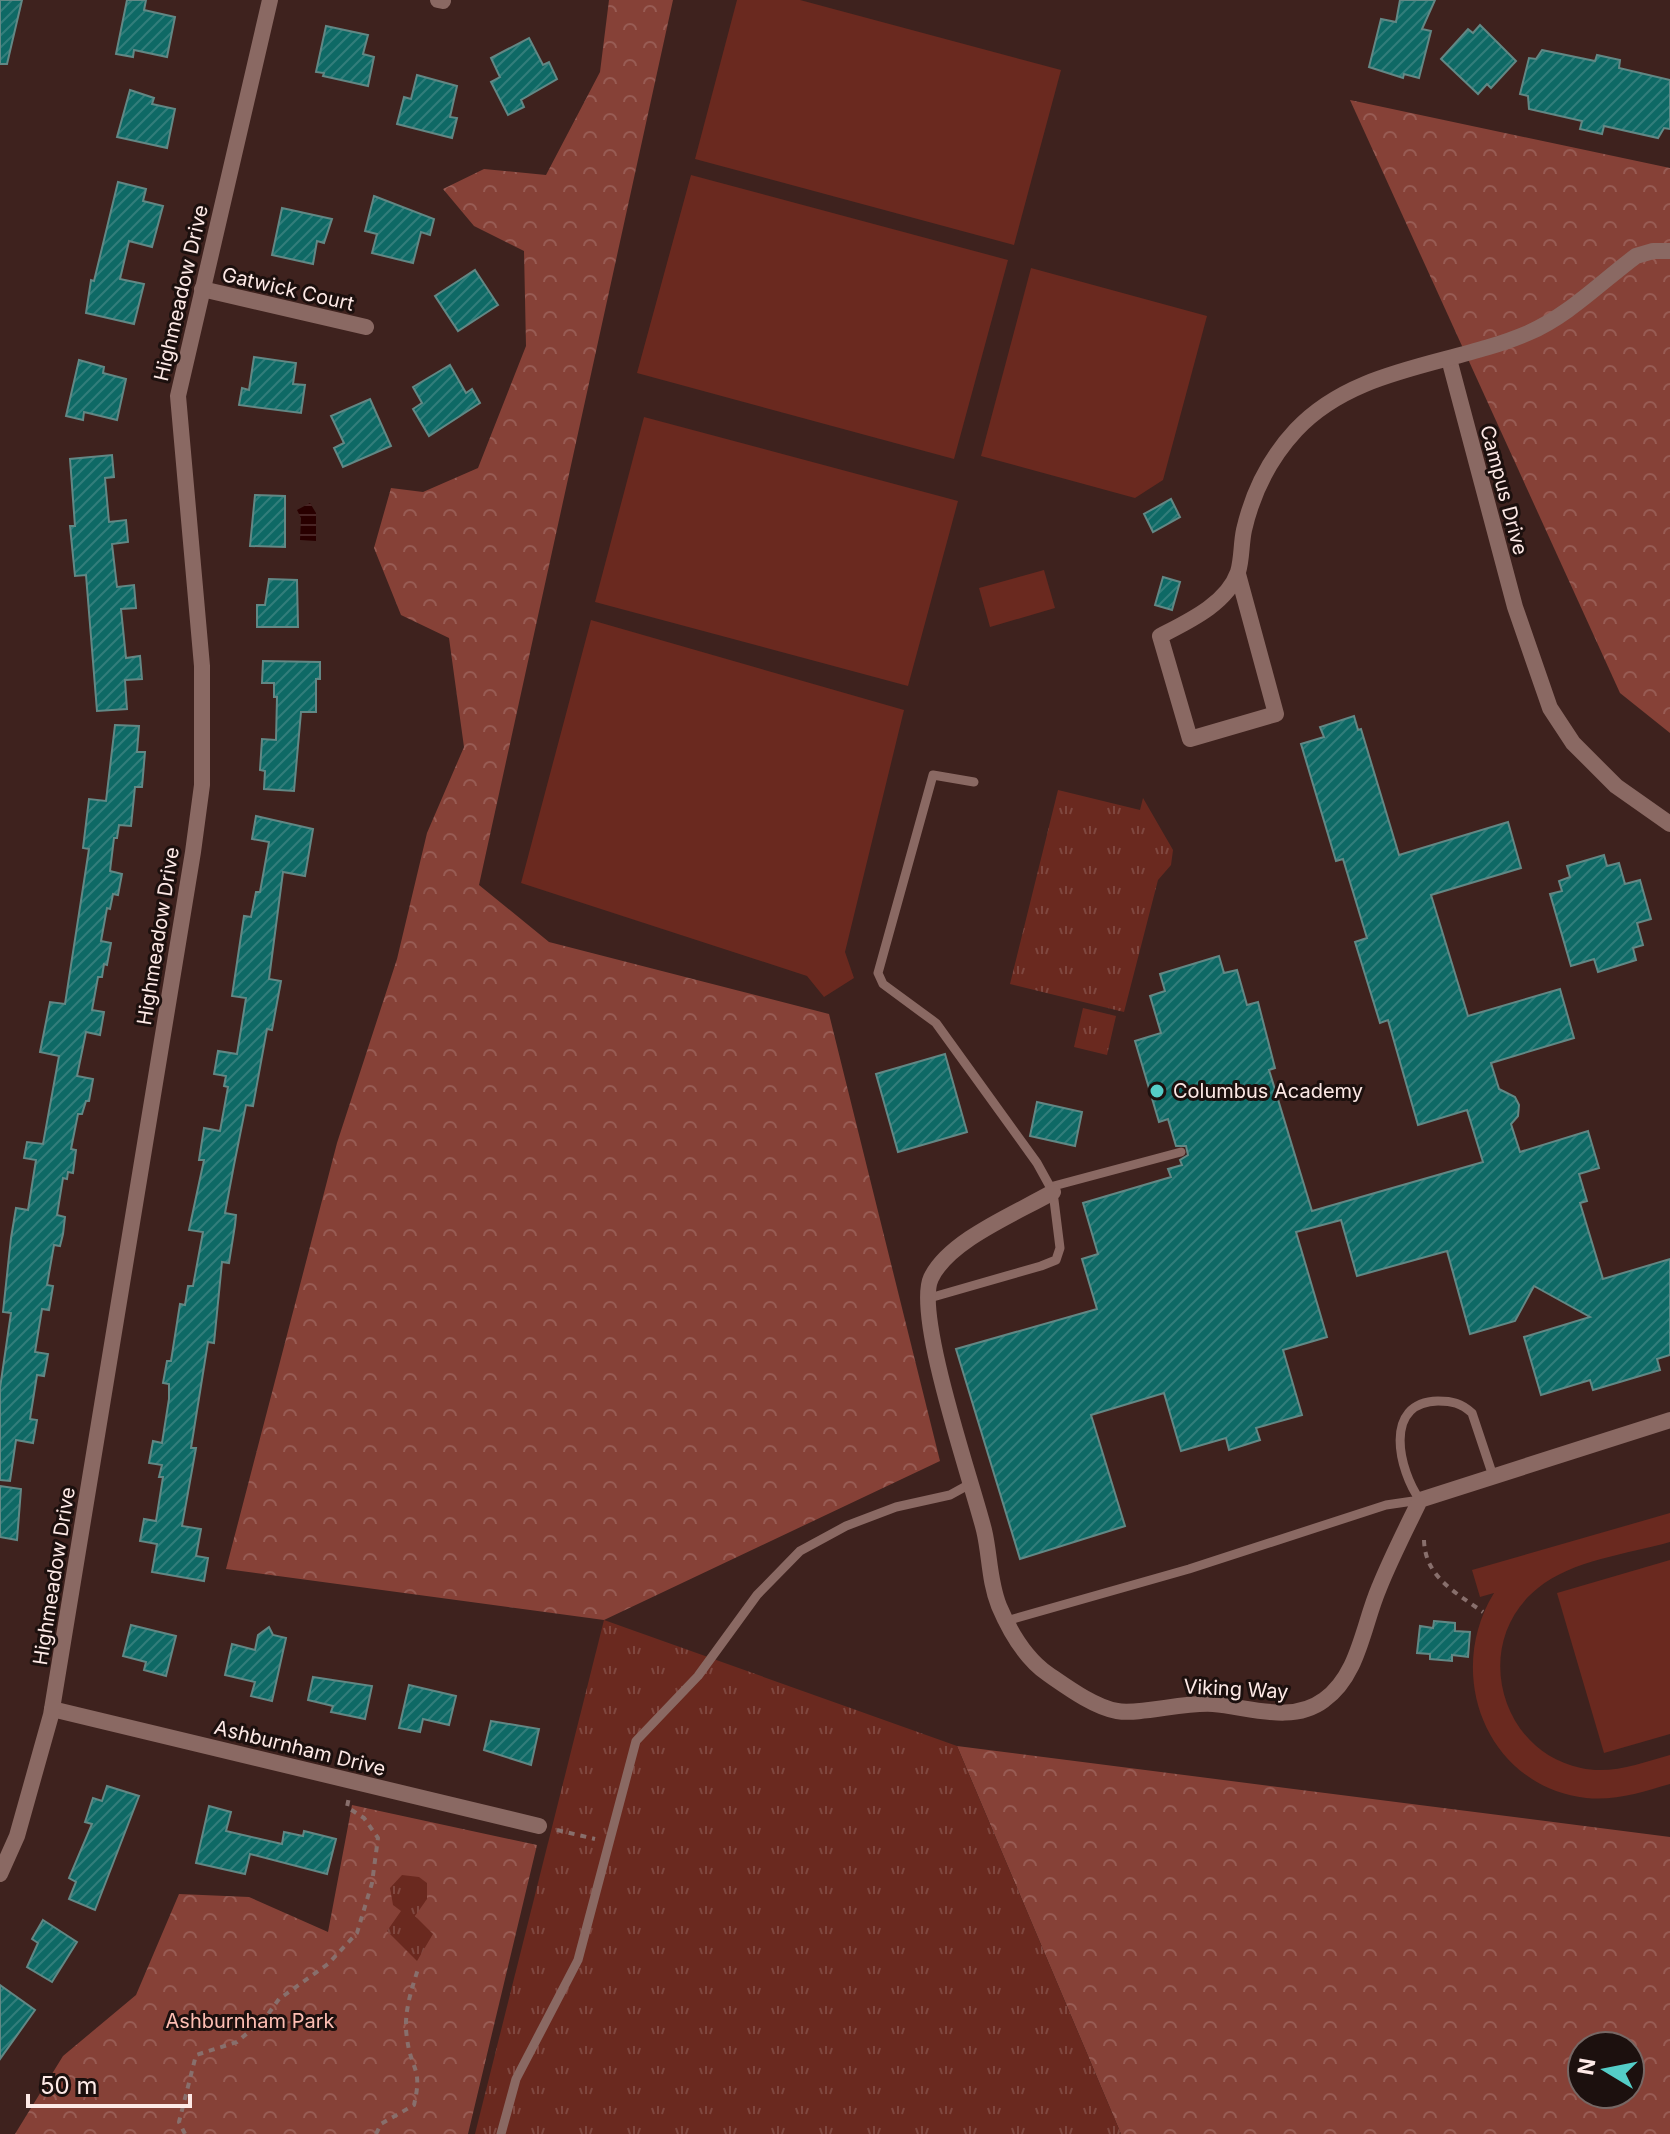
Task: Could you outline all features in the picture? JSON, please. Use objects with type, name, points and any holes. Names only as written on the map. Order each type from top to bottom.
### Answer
[{"type":"street","name":"Highmeadow Drive","points":[[0,1874],[30,1795],[52,1709],[202,785],[202,666],[178,396],[270,0]]},
{"type":"street","points":[[1238,574],[1207,608],[1160,636],[1190,739],[1276,714],[1238,574],[1244,530],[1255,492],[1272,457],[1296,429],[1332,398],[1351,389],[1532,332],[1636,256],[1653,251],[1670,251]]},
{"type":"street","name":"Gatwick Court","points":[[202,289],[366,327]]},
{"type":"street","name":"Campus Drive","points":[[1449,359],[1515,607],[1550,708],[1573,743],[1616,786],[1670,824]]},
{"type":"street","points":[[926,1299],[930,1281],[945,1256],[1051,1189]]},
{"type":"street","name":"Viking Way","points":[[926,1299],[943,1385],[984,1532],[991,1582],[1006,1621],[1023,1650],[1045,1672],[1082,1696],[1115,1711],[1200,1703],[1249,1710],[1304,1711],[1326,1699],[1350,1670],[1379,1588],[1420,1500]]},
{"type":"street","points":[[1420,1500],[1670,1420]]},
{"type":"street","name":"Ashburnham Drive","points":[[52,1709],[539,1826]]},
{"type":"lane","points":[[926,1299],[1056,1260],[1060,1248],[1051,1189],[1037,1163],[936,1023],[883,984],[878,973],[933,775],[974,782]]},
{"type":"lane","points":[[1051,1189],[1181,1152]]},
{"type":"lane","points":[[1006,1621],[1189,1569],[1386,1505],[1420,1500],[1407,1474],[1399,1435],[1402,1422],[1410,1413],[1431,1401],[1453,1402],[1472,1413],[1493,1476]]},
{"type":"lane","points":[[501,2134],[516,2079],[578,1960],[636,1741],[698,1676],[757,1595],[800,1551],[846,1526],[896,1507],[950,1495],[970,1484]]},
{"type":"path","points":[[1424,1540],[1424,1558],[1439,1581],[1483,1612]]},
{"type":"path","points":[[185,2134],[179,2122],[196,2055],[237,2042],[266,2017],[279,1999],[328,1964],[357,1933],[372,1883],[378,1838],[364,1818],[347,1807],[353,1781]]},
{"type":"path","points":[[539,1826],[610,1842]]},
{"type":"path","points":[[376,2134],[381,2124],[414,2105],[420,2080],[406,2038],[408,1998],[418,1969]]},
{"type":"green space","points":[[609,0],[673,0],[479,885],[549,942],[829,1014],[940,1461],[604,1620],[226,1569],[337,1143],[397,959],[427,833],[464,747],[449,638],[401,615],[374,548],[391,488],[423,492],[478,468],[526,346],[524,251],[474,226],[443,189],[484,169],[546,175],[600,72]]},
{"type":"green space","points":[[737,0],[800,0],[1061,70],[1014,245],[695,159]]},
{"type":"green space","points":[[1350,100],[1670,168],[1670,733],[1620,693]]},
{"type":"green space","points":[[691,175],[1008,260],[954,459],[637,373]]},
{"type":"green space","points":[[1031,268],[1207,316],[1163,480],[1135,498],[981,456]]},
{"type":"green space","points":[[644,417],[958,501],[908,686],[595,602]]},
{"type":"green space","points":[[1044,570],[1055,608],[990,627],[979,588]]},
{"type":"green space","points":[[591,620],[904,710],[845,952],[854,978],[824,997],[807,976],[521,883]]},
{"type":"green space","points":[[1058,790],[1140,810],[1143,798],[1173,850],[1171,865],[1158,880],[1124,1012],[1010,984]]},
{"type":"green space","points":[[1083,1008],[1116,1016],[1107,1055],[1074,1047]]},
{"type":"green space","points":[[1670,1513],[1670,1542],[1584,1564],[1538,1588],[1517,1610],[1505,1636],[1500,1664],[1503,1692],[1513,1718],[1530,1740],[1553,1758],[1581,1768],[1603,1770],[1670,1755],[1670,1784],[1608,1798],[1586,1798],[1551,1789],[1522,1772],[1500,1749],[1484,1721],[1475,1690],[1473,1658],[1479,1625],[1494,1593],[1480,1597],[1472,1570]]},
{"type":"green space","points":[[1670,1560],[1670,1734],[1604,1753],[1557,1593]]},
{"type":"green space","points":[[604,1620],[957,1746],[1121,2134],[475,2134]]},
{"type":"green space","points":[[957,1746],[1670,1837],[1670,2134],[1121,2134]]},
{"type":"green space","name":"Ashburnham Park","points":[[352,1805],[537,1845],[468,2134],[15,2134],[63,2056],[136,1995],[179,1894],[249,1897],[328,1932]]},
{"type":"green space","points":[[402,1875],[419,1877],[427,1883],[427,1899],[415,1916],[433,1934],[417,1961],[387,1931],[401,1911],[393,1905],[390,1888]]},
{"type":"shaded area","points":[[310,503],[316,513],[316,541],[300,540],[301,518],[297,510]]},
{"type":"building","points":[[0,0],[22,0],[7,64],[0,64]]},
{"type":"building","points":[[127,0],[146,0],[144,10],[175,17],[167,57],[134,50],[133,57],[116,54]]},
{"type":"building","points":[[1400,0],[1435,0],[1422,29],[1431,31],[1419,78],[1404,74],[1403,78],[1369,67],[1381,19],[1396,22]]},
{"type":"building","points":[[1480,25],[1516,61],[1491,88],[1487,84],[1478,94],[1441,59],[1468,29],[1473,33]]},
{"type":"building","points":[[326,26],[368,35],[363,54],[374,57],[368,86],[316,72]]},
{"type":"building","points":[[529,38],[543,65],[549,62],[557,79],[521,100],[524,107],[508,115],[491,82],[500,77],[491,58]]},
{"type":"building","points":[[1542,50],[1595,61],[1597,55],[1620,60],[1619,68],[1670,80],[1670,129],[1664,128],[1658,138],[1604,126],[1602,134],[1580,129],[1582,121],[1529,109],[1528,96],[1520,94],[1529,58],[1536,59]]},
{"type":"building","points":[[417,75],[457,86],[450,117],[457,118],[452,138],[397,124],[404,97],[411,99]]},
{"type":"building","points":[[130,90],[154,98],[152,104],[175,109],[167,148],[117,137]]},
{"type":"building","points":[[118,182],[146,189],[143,201],[163,206],[152,247],[129,241],[120,279],[144,284],[134,324],[86,313],[91,280],[94,281]]},
{"type":"building","points":[[374,196],[434,219],[430,235],[421,232],[413,263],[372,253],[377,234],[365,231]]},
{"type":"building","points":[[282,208],[332,219],[324,243],[317,241],[313,264],[272,255]]},
{"type":"building","points":[[475,270],[498,305],[458,331],[435,296]]},
{"type":"building","points":[[254,357],[296,363],[293,384],[305,385],[301,413],[239,405],[242,388],[249,390]]},
{"type":"building","points":[[79,360],[104,367],[103,373],[126,379],[117,420],[84,412],[83,420],[66,416]]},
{"type":"building","points":[[450,365],[466,393],[472,389],[480,403],[429,436],[413,409],[422,403],[413,387]]},
{"type":"building","points":[[370,399],[391,446],[343,467],[334,448],[344,443],[331,416]]},
{"type":"building","points":[[112,455],[114,477],[105,478],[109,522],[126,520],[128,542],[112,544],[117,587],[134,585],[136,608],[121,609],[126,658],[140,656],[142,679],[125,680],[127,709],[97,711],[86,575],[75,576],[70,526],[75,526],[70,459]]},
{"type":"building","points":[[255,495],[285,496],[285,547],[250,546]]},
{"type":"building","points":[[1171,499],[1180,517],[1153,532],[1144,514]]},
{"type":"building","points":[[1163,577],[1180,582],[1172,610],[1155,605]]},
{"type":"building","points":[[269,579],[297,580],[298,627],[257,627],[257,605],[265,605]]},
{"type":"building","points":[[263,661],[320,662],[320,679],[316,679],[316,712],[301,712],[294,791],[264,789],[265,771],[260,770],[262,739],[276,740],[277,697],[274,697],[274,683],[262,683]]},
{"type":"building","points":[[1354,716],[1358,730],[1361,729],[1399,855],[1508,822],[1521,868],[1431,895],[1468,1016],[1560,989],[1574,1038],[1491,1063],[1499,1089],[1515,1097],[1519,1105],[1518,1116],[1511,1124],[1520,1152],[1588,1131],[1599,1168],[1579,1174],[1587,1201],[1580,1203],[1603,1279],[1670,1259],[1670,1355],[1657,1359],[1660,1370],[1593,1390],[1590,1380],[1541,1395],[1524,1337],[1590,1317],[1534,1286],[1515,1321],[1470,1334],[1447,1251],[1357,1276],[1341,1220],[1296,1232],[1327,1337],[1283,1350],[1302,1415],[1256,1428],[1260,1440],[1229,1450],[1226,1438],[1181,1451],[1164,1393],[1091,1415],[1125,1526],[1020,1559],[956,1349],[1097,1309],[1082,1259],[1098,1254],[1083,1203],[1171,1177],[1168,1169],[1182,1165],[1180,1160],[1188,1155],[1186,1146],[1176,1146],[1168,1119],[1159,1122],[1135,1041],[1161,1033],[1150,996],[1165,991],[1160,974],[1219,956],[1224,973],[1237,970],[1247,1005],[1258,1002],[1275,1068],[1269,1070],[1312,1211],[1483,1162],[1467,1110],[1418,1125],[1388,1020],[1380,1023],[1355,942],[1367,938],[1343,859],[1336,861],[1301,744],[1324,737],[1320,727]]},
{"type":"building","points":[[115,725],[139,726],[137,752],[145,752],[142,787],[135,787],[131,826],[119,825],[117,838],[114,838],[110,871],[122,874],[118,895],[113,894],[110,909],[107,908],[101,941],[111,943],[107,965],[104,964],[102,977],[98,977],[92,1010],[104,1012],[100,1035],[86,1032],[77,1076],[93,1079],[89,1101],[86,1101],[82,1114],[78,1114],[71,1149],[76,1150],[73,1173],[68,1172],[67,1179],[63,1178],[57,1215],[65,1217],[63,1234],[60,1246],[54,1245],[47,1285],[53,1286],[49,1310],[42,1309],[35,1352],[48,1354],[44,1376],[37,1375],[30,1419],[37,1420],[33,1443],[16,1440],[10,1481],[0,1480],[0,1388],[11,1313],[3,1312],[11,1238],[16,1208],[28,1210],[36,1160],[24,1158],[27,1142],[43,1144],[59,1056],[40,1052],[50,1002],[65,1004],[89,849],[83,848],[89,799],[106,801]]},
{"type":"building","points":[[256,816],[313,829],[305,876],[283,872],[269,979],[281,981],[272,1030],[267,1029],[253,1106],[246,1105],[225,1213],[236,1215],[235,1225],[229,1263],[222,1262],[214,1343],[208,1342],[191,1448],[196,1448],[182,1526],[201,1529],[196,1556],[208,1558],[204,1581],[152,1572],[157,1544],[140,1541],[144,1519],[156,1521],[162,1465],[149,1463],[153,1441],[162,1443],[169,1399],[169,1384],[163,1383],[167,1361],[171,1361],[180,1304],[185,1305],[188,1286],[193,1286],[203,1232],[189,1230],[204,1160],[199,1160],[204,1128],[220,1131],[228,1087],[224,1086],[226,1076],[214,1074],[218,1051],[237,1054],[246,998],[232,996],[244,916],[251,917],[256,892],[260,892],[269,842],[252,839]]},
{"type":"building","points":[[1604,855],[1607,866],[1619,863],[1625,884],[1640,880],[1651,919],[1637,923],[1643,945],[1633,948],[1636,960],[1598,972],[1594,959],[1571,966],[1550,894],[1562,891],[1559,881],[1570,877],[1567,866]]},
{"type":"building","points":[[945,1054],[967,1132],[898,1152],[876,1074]]},
{"type":"building","points":[[1037,1102],[1082,1112],[1075,1146],[1030,1136]]},
{"type":"building","points":[[0,1486],[21,1489],[17,1540],[0,1537]]},
{"type":"building","points":[[1434,1621],[1455,1623],[1455,1631],[1470,1632],[1468,1657],[1452,1655],[1452,1661],[1430,1659],[1430,1654],[1417,1653],[1420,1626],[1433,1628]]},
{"type":"building","points":[[131,1625],[176,1636],[166,1676],[144,1670],[146,1662],[123,1656]]},
{"type":"building","points":[[269,1627],[273,1635],[286,1638],[272,1701],[251,1696],[255,1682],[225,1675],[232,1644],[255,1650],[258,1635]]},
{"type":"building","points":[[313,1677],[372,1686],[365,1719],[331,1712],[333,1706],[308,1700]]},
{"type":"building","points":[[409,1685],[456,1696],[449,1725],[423,1719],[420,1732],[399,1728]]},
{"type":"building","points":[[491,1721],[539,1729],[531,1765],[484,1750]]},
{"type":"building","points":[[107,1786],[139,1796],[95,1910],[69,1899],[76,1882],[69,1878],[92,1824],[85,1822],[93,1798],[102,1801]]},
{"type":"building","points":[[209,1806],[231,1812],[226,1831],[282,1844],[284,1832],[303,1836],[304,1831],[336,1839],[327,1874],[250,1854],[245,1874],[196,1863]]},
{"type":"building","points":[[43,1920],[77,1942],[52,1982],[27,1967],[38,1943],[32,1939]]},
{"type":"building","points":[[0,1985],[35,2010],[0,2059]]},
{"type":"place","name":"Columbus Academy","points":[[1157,1091]]}]
